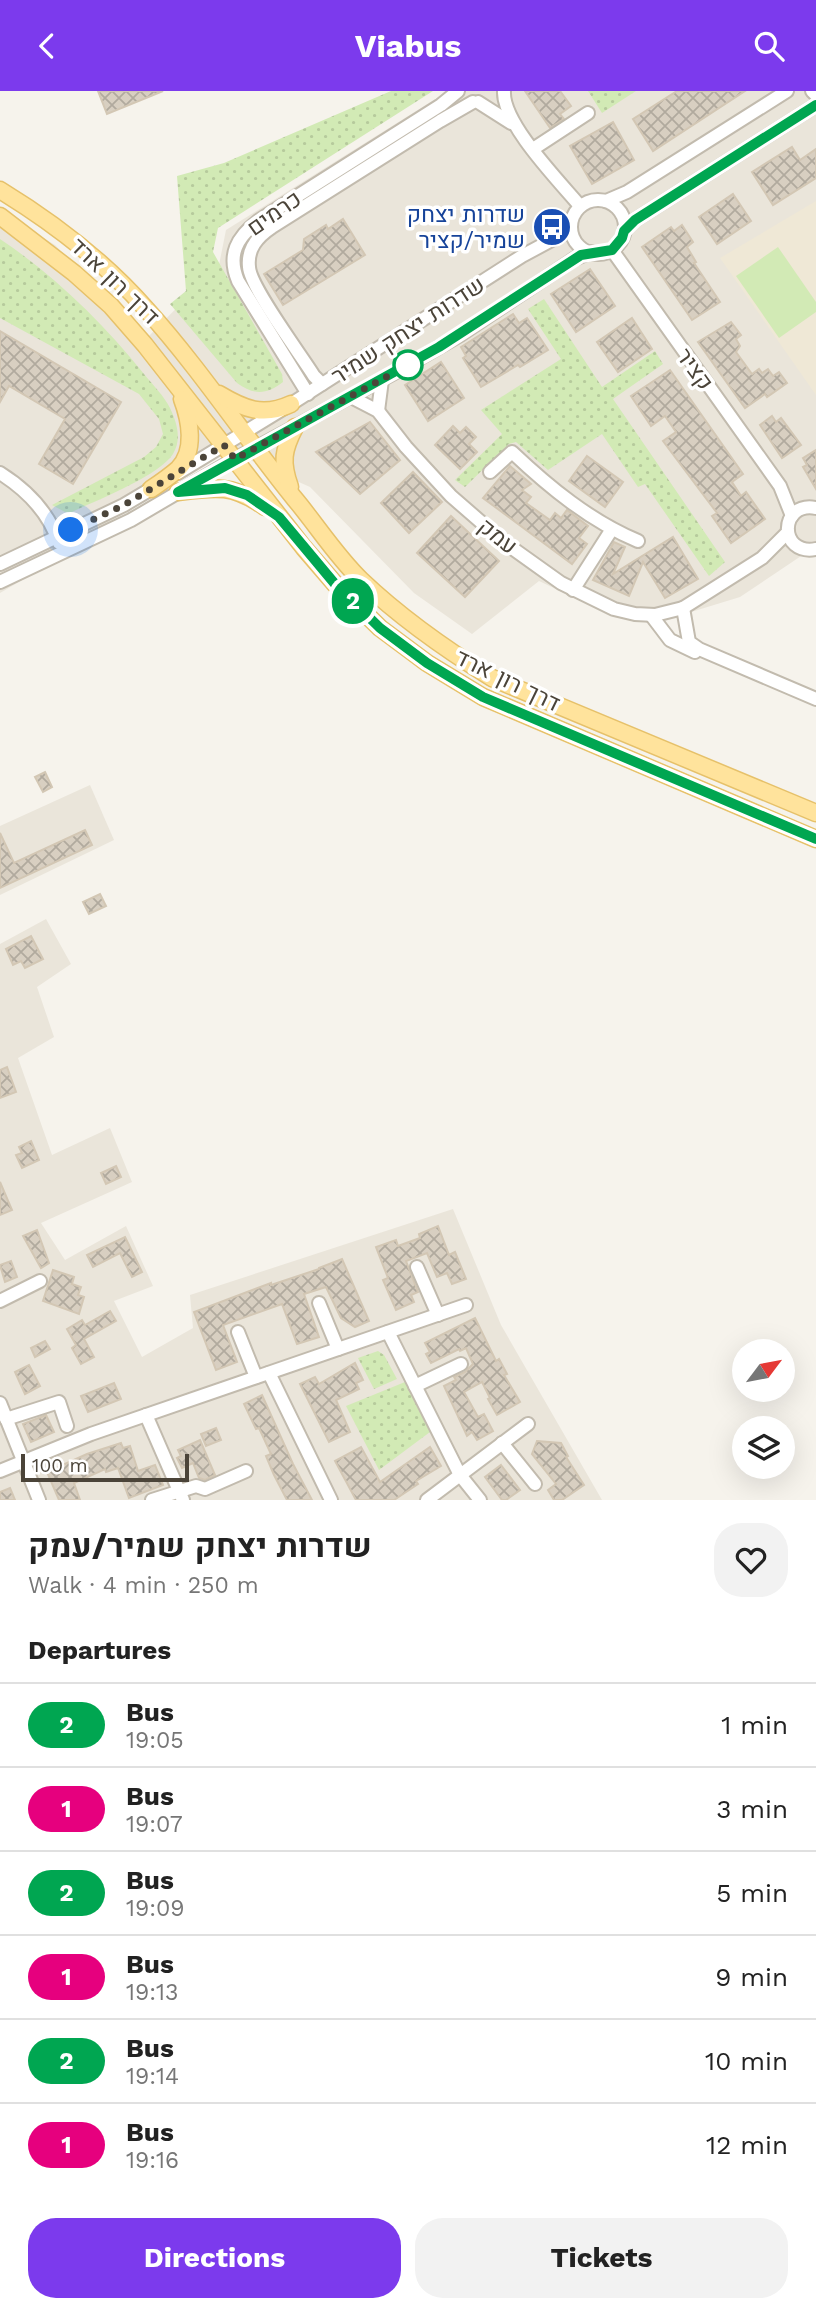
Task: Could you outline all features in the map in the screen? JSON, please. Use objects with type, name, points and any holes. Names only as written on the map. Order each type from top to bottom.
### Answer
[{"type":"main road","name":"דרך רון ארד","points":[[0,190],[70,236],[154,317],[255,449],[359,578],[442,647],[492,678],[816,813]]},
{"type":"main road","name":"דרך רון ארד","points":[[0,216],[74,273],[111,306],[279,517],[335,584],[380,628],[427,663],[471,690],[547,726],[816,839]]},
{"type":"main road","points":[[151,489],[180,467],[188,450],[188,415],[177,387]]},
{"type":"main road","points":[[210,389],[239,407],[254,412],[279,410],[291,404]]},
{"type":"main road","points":[[293,496],[284,456],[285,445],[295,427]]},
{"type":"main road","points":[[178,492],[213,487],[234,490],[247,495],[279,517]]},
{"type":"street","name":"כרמים","points":[[307,394],[238,281],[233,263],[237,242],[243,233],[258,221],[458,91]]},
{"type":"street","points":[[465,91],[467,97],[496,111],[519,130]]},
{"type":"street","points":[[476,102],[492,99],[503,91],[507,110],[519,130],[580,206]]},
{"type":"street","points":[[606,201],[627,192],[788,91]]},
{"type":"street","points":[[812,91],[816,95]]},
{"type":"street","name":"כרמים","points":[[322,384],[314,376],[255,285],[249,267],[252,246],[257,238],[272,227],[440,121],[476,102]]},
{"type":"street","points":[[624,231],[635,220],[816,105]]},
{"type":"street","points":[[533,149],[588,113]]},
{"type":"street","points":[[597,200],[606,201],[618,209],[622,216],[622,238],[612,250],[584,250],[574,239],[571,226],[575,212],[580,206],[597,200]]},
{"type":"street","name":"שדרות יצחק שמיר","points":[[0,563],[124,505],[307,394],[522,256],[561,236],[571,226]]},
{"type":"street","name":"קציר","points":[[612,250],[780,486],[792,516]]},
{"type":"street","name":"שדרות יצחק שמיר","points":[[0,582],[108,532],[235,459],[382,380],[471,328],[574,259],[591,252]]},
{"type":"street","points":[[378,411],[382,380]]},
{"type":"street","name":"עמק","points":[[351,397],[378,411],[406,447],[461,505],[505,543],[573,590],[614,609],[650,615],[683,608],[762,558],[788,532]]},
{"type":"street","points":[[490,472],[512,457],[612,529],[638,541]]},
{"type":"street","points":[[1,474],[33,498],[57,536],[62,553]]},
{"type":"street","name":"קציר","points":[[780,486],[811,507]]},
{"type":"street","points":[[811,507],[792,516],[788,532],[796,546],[815,550]]},
{"type":"street","points":[[573,590],[612,529]]},
{"type":"street","name":"עמק","points":[[762,558],[796,546]]},
{"type":"street","points":[[683,608],[689,642],[712,655],[816,699]]},
{"type":"street","points":[[650,615],[670,640],[692,651],[712,655]]},
{"type":"street","points":[[417,1268],[438,1315]]},
{"type":"street","points":[[0,1301],[40,1281]]},
{"type":"street","points":[[319,1303],[338,1349]]},
{"type":"street","points":[[0,1471],[91,1434],[466,1305]]},
{"type":"street","points":[[238,1332],[256,1377]]},
{"type":"street","points":[[387,1332],[460,1475],[480,1500]]},
{"type":"street","points":[[415,1386],[461,1364]]},
{"type":"street","points":[[269,1373],[331,1500]]},
{"type":"street","points":[[6,1419],[59,1402],[67,1426]]},
{"type":"street","points":[[0,1403],[39,1500]]},
{"type":"street","points":[[146,1415],[181,1495]]},
{"type":"street","points":[[427,1500],[528,1424]]},
{"type":"street","points":[[502,1443],[535,1484]]},
{"type":"street","points":[[152,1500],[181,1495],[196,1486],[205,1489],[246,1471]]},
{"type":"shaded area","points":[[448,91],[816,91],[816,546],[740,597],[665,620],[615,617],[539,581],[472,634],[414,593],[310,487],[216,445],[79,547],[0,593],[0,211],[55,245],[146,339],[219,265],[226,230]]},
{"type":"shaded area","points":[[816,201],[816,395],[720,258]]},
{"type":"shaded area","points":[[90,785],[114,840],[0,895],[0,826]]},
{"type":"shaded area","points":[[46,919],[71,964],[37,987],[54,1037],[18,1058],[52,1155],[110,1128],[132,1182],[41,1223],[65,1260],[126,1226],[153,1286],[114,1301],[142,1357],[193,1328],[190,1295],[453,1209],[501,1325],[602,1500],[0,1500],[0,944]]},
{"type":"green space","points":[[391,91],[433,91],[218,228],[213,252],[282,374],[283,382],[266,391],[243,387],[170,304],[186,291],[177,176],[224,163]]},
{"type":"green space","points":[[588,91],[636,91],[602,113]]},
{"type":"green space","points":[[0,239],[58,284],[112,336],[165,399],[176,425],[176,448],[166,462],[127,487],[72,512],[65,512],[52,505],[144,457],[156,447],[163,434],[159,419],[139,394],[0,318]]},
{"type":"green space","points":[[778,247],[816,302],[816,312],[779,338],[736,276]]},
{"type":"green space","points":[[544,299],[602,387],[655,351],[663,364],[613,399],[725,562],[709,576],[645,484],[638,487],[602,434],[548,470],[516,442],[509,444],[465,487],[455,480],[502,434],[481,410],[561,359],[528,309]]},
{"type":"green space","points":[[378,1351],[384,1355],[397,1379],[374,1389],[358,1358]]},
{"type":"green space","points":[[405,1382],[430,1432],[379,1470],[346,1406]]},
{"type":"building","points":[[98,91],[163,91],[107,114]]},
{"type":"building","points":[[525,91],[560,91],[571,106],[560,114],[564,119],[550,128]]},
{"type":"building","points":[[677,91],[745,91],[653,151],[633,119]]},
{"type":"building","points":[[613,122],[634,160],[592,184],[570,146]]},
{"type":"building","points":[[792,147],[800,160],[816,149],[816,178],[773,205],[752,172]]},
{"type":"building","points":[[733,194],[751,221],[717,244],[699,217]]},
{"type":"building","points":[[343,219],[365,255],[283,305],[264,274],[303,250],[304,239],[326,225],[328,229]]},
{"type":"building","points":[[682,225],[693,242],[687,247],[696,262],[694,263],[720,302],[692,320],[642,247],[671,227],[674,231]]},
{"type":"building","points":[[590,269],[615,306],[576,332],[551,294]]},
{"type":"building","points":[[513,314],[519,323],[527,318],[548,350],[481,387],[463,358],[466,356],[461,347]]},
{"type":"building","points":[[632,318],[652,349],[618,372],[597,342]]},
{"type":"building","points":[[731,322],[741,335],[736,339],[740,346],[736,352],[752,374],[759,369],[762,373],[768,369],[773,376],[779,372],[787,383],[745,408],[698,342]]},
{"type":"building","points":[[0,331],[121,402],[73,484],[39,464],[65,419],[9,386],[0,402]]},
{"type":"building","points":[[441,362],[464,398],[428,421],[405,385]]},
{"type":"building","points":[[670,370],[743,474],[732,482],[741,496],[746,492],[765,519],[731,543],[712,516],[717,513],[663,441],[676,432],[665,416],[651,426],[631,396]]},
{"type":"building","points":[[772,416],[776,422],[781,418],[801,445],[782,458],[760,425]]},
{"type":"building","points":[[370,422],[400,460],[360,494],[316,452]]},
{"type":"building","points":[[453,426],[460,433],[466,427],[476,437],[469,444],[477,452],[460,469],[435,445]]},
{"type":"building","points":[[816,450],[816,489],[803,467],[807,465],[803,458]]},
{"type":"building","points":[[587,456],[623,482],[605,507],[569,481]]},
{"type":"building","points":[[510,466],[531,484],[522,490],[531,497],[526,503],[550,520],[555,513],[561,518],[567,510],[588,526],[579,538],[587,544],[572,564],[483,498]]},
{"type":"building","points":[[413,472],[442,502],[409,533],[381,503]]},
{"type":"building","points":[[451,516],[499,561],[465,597],[417,553]]},
{"type":"building","points":[[673,537],[698,579],[665,598],[643,562],[629,596],[593,580],[614,542],[625,547],[613,574]]},
{"type":"building","points":[[45,772],[52,787],[43,792],[35,777]]},
{"type":"building","points":[[85,830],[92,845],[0,888],[0,833],[14,863]]},
{"type":"building","points":[[100,894],[106,906],[89,914],[83,902]]},
{"type":"building","points":[[31,936],[43,959],[25,968],[21,961],[13,965],[6,949]]},
{"type":"building","points":[[7,1067],[16,1092],[0,1098],[0,1070]]},
{"type":"building","points":[[31,1141],[39,1160],[22,1168],[16,1155],[22,1153],[19,1147]]},
{"type":"building","points":[[116,1166],[121,1177],[106,1184],[101,1173]]},
{"type":"building","points":[[0,1182],[12,1210],[0,1215]]},
{"type":"building","points":[[438,1226],[449,1255],[455,1252],[466,1279],[452,1284],[447,1273],[437,1277],[427,1253],[406,1261],[418,1292],[411,1295],[414,1302],[396,1310],[383,1280],[388,1278],[376,1247],[396,1240],[398,1246],[420,1238],[419,1234]]},
{"type":"building","points":[[37,1230],[49,1263],[41,1268],[23,1236]]},
{"type":"building","points":[[125,1237],[142,1272],[132,1277],[120,1253],[93,1267],[87,1255]]},
{"type":"building","points":[[342,1259],[369,1321],[355,1327],[341,1318],[326,1287],[304,1294],[319,1337],[297,1344],[282,1304],[223,1325],[237,1362],[216,1370],[194,1312]]},
{"type":"building","points":[[11,1261],[17,1277],[5,1282],[0,1265]]},
{"type":"building","points":[[53,1270],[74,1277],[72,1284],[81,1287],[78,1295],[84,1297],[79,1314],[43,1301]]},
{"type":"building","points":[[110,1311],[116,1321],[84,1339],[94,1357],[81,1364],[72,1348],[76,1345],[67,1329],[82,1320],[85,1325]]},
{"type":"building","points":[[475,1318],[520,1402],[497,1415],[482,1382],[464,1392],[478,1417],[484,1414],[493,1431],[477,1440],[472,1432],[467,1436],[444,1386],[456,1380],[454,1377],[473,1364],[466,1348],[431,1363],[426,1354],[430,1352],[425,1343]]},
{"type":"building","points":[[45,1341],[50,1349],[35,1357],[31,1348]]},
{"type":"building","points":[[355,1363],[363,1380],[356,1383],[359,1389],[336,1400],[350,1432],[329,1442],[300,1384],[315,1377],[319,1384]]},
{"type":"building","points":[[29,1365],[40,1386],[25,1394],[15,1372]]},
{"type":"building","points":[[114,1383],[121,1399],[88,1412],[81,1396]]},
{"type":"building","points":[[262,1395],[312,1500],[287,1500],[274,1475],[266,1456],[271,1454],[244,1404]]},
{"type":"building","points":[[46,1415],[54,1432],[31,1442],[23,1424]]},
{"type":"building","points":[[216,1428],[221,1440],[206,1446],[201,1434]]},
{"type":"building","points":[[200,1440],[215,1475],[205,1480],[199,1478],[193,1463],[182,1468],[177,1458],[181,1456],[178,1450]]},
{"type":"building","points":[[537,1441],[561,1443],[568,1456],[566,1457],[584,1485],[562,1500],[554,1500],[548,1490],[556,1484],[532,1454]]},
{"type":"building","points":[[121,1443],[123,1448],[130,1446],[138,1471],[155,1465],[163,1485],[129,1498],[118,1468],[106,1472],[105,1469],[74,1483],[80,1500],[59,1500],[47,1472],[87,1454]]},
{"type":"building","points":[[361,1447],[380,1482],[430,1447],[441,1466],[416,1481],[418,1484],[394,1500],[356,1500],[335,1461]]},
{"type":"building","points":[[501,1465],[520,1490],[506,1500],[502,1500],[485,1477]]},
{"type":"building","points":[[10,1488],[15,1500],[0,1500],[0,1492]]},
{"type":"bus line","name":"2","points":[[816,105],[666,203],[635,220],[612,250],[581,255],[460,335],[178,492],[213,487],[247,495],[279,517],[335,584],[380,628],[427,663],[483,697],[816,839]]},
{"type":"place","name":"שדרות יצחק שמיר/קציר","points":[[552,227]]},
{"type":"route","points":[[71,530],[124,505],[224,445],[235,459],[417,360],[408,365]]}]
